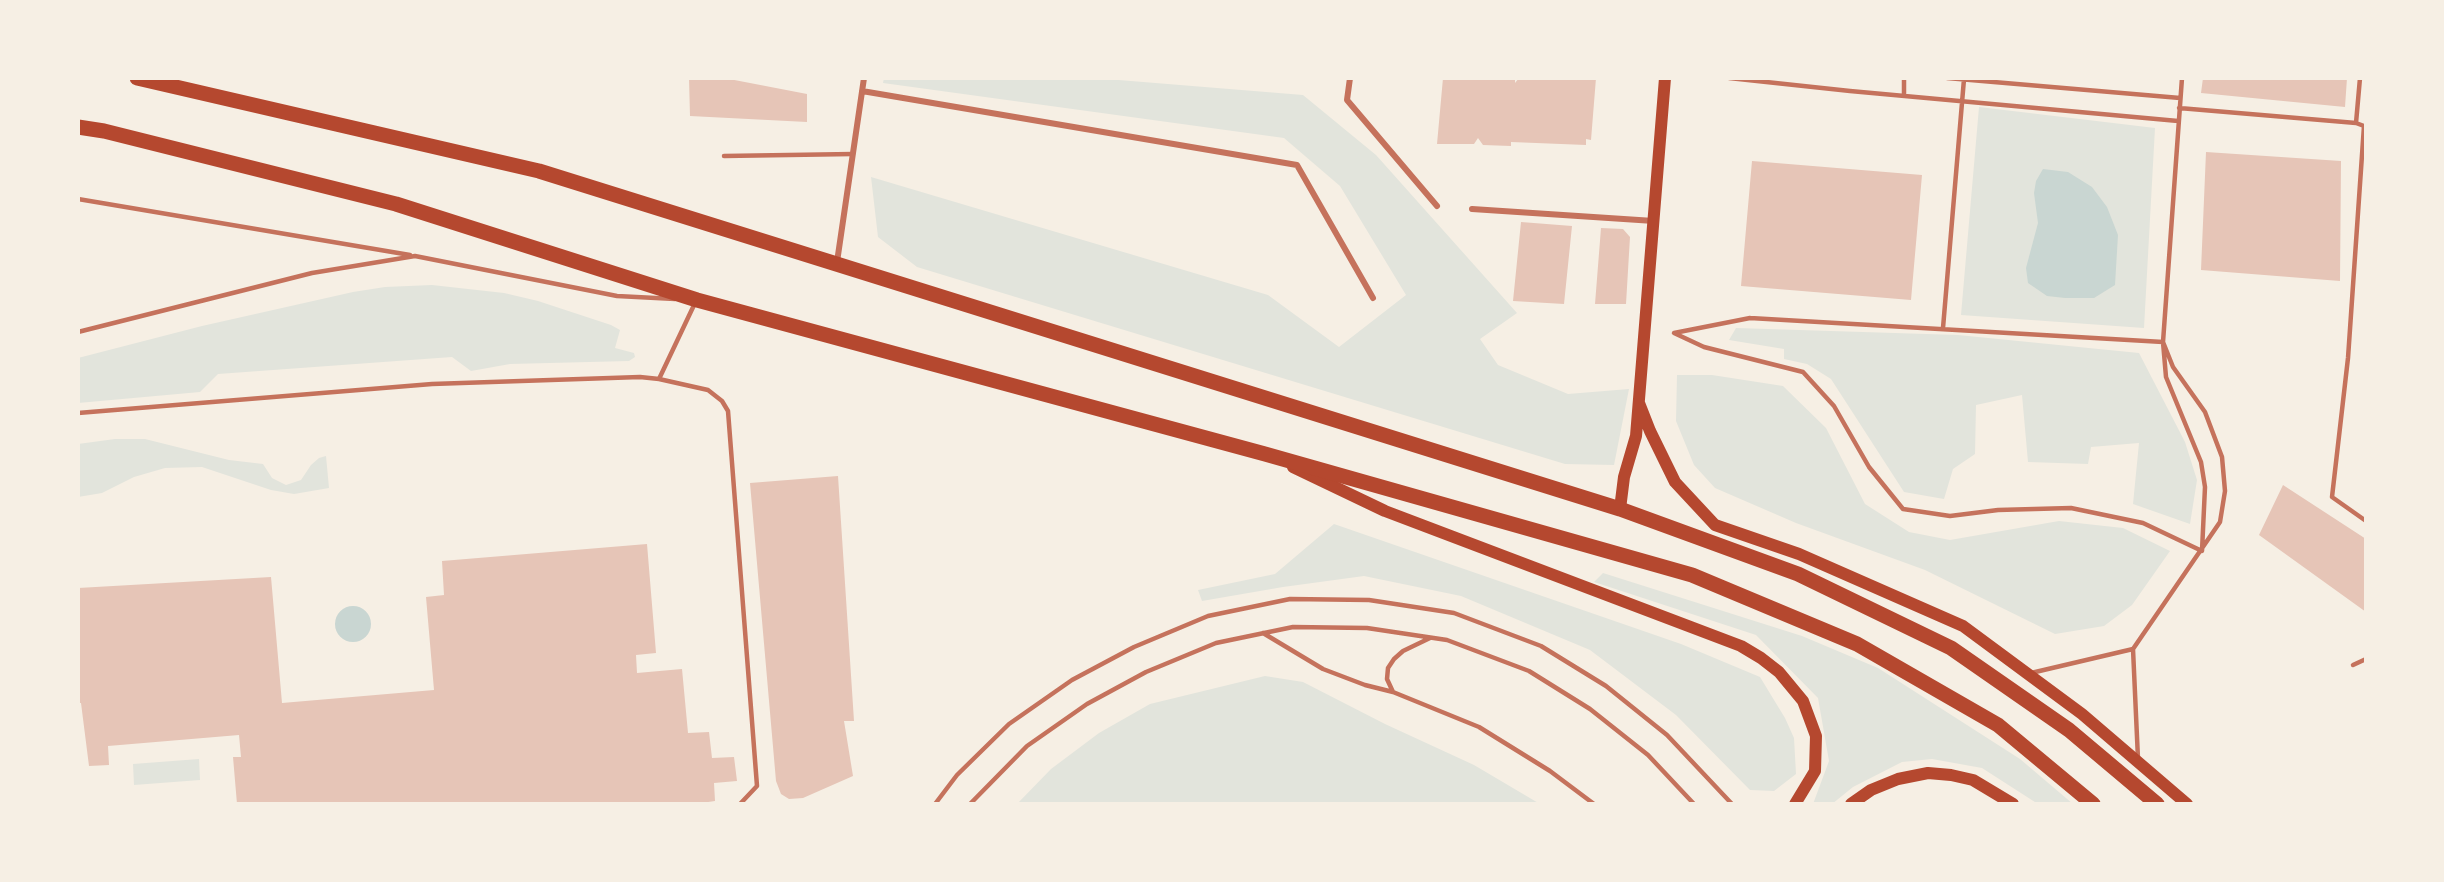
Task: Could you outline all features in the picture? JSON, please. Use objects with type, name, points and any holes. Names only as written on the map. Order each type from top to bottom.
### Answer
[{"type":"highway","points":[[137,78],[539,171],[836,266],[1620,509],[1798,574],[1951,648],[2069,730],[2157,804]]},
{"type":"highway","points":[[78,127],[104,131],[396,204],[697,300],[1265,454],[1692,575],[1846,639],[1998,725],[2093,804]]},
{"type":"main road","points":[[1620,509],[1624,477],[1636,436],[1665,78]]},
{"type":"main road","points":[[1639,403],[1650,432],[1675,482],[1715,525],[1799,554],[1963,626],[2082,714],[2187,804]]},
{"type":"main road","points":[[1265,454],[1385,511],[1741,646],[1761,658],[1779,672],[1803,701],[1816,736],[1815,771],[1795,804]]},
{"type":"main road","points":[[1851,804],[1871,790],[1898,779],[1928,773],[1973,780],[2013,804]]},
{"type":"street","points":[[836,266],[864,78]]},
{"type":"street","points":[[1350,78],[1347,100],[1437,206]]},
{"type":"street","points":[[862,91],[1297,165],[1373,298]]},
{"type":"street","points":[[1472,209],[1654,221]]},
{"type":"lane","points":[[1729,78],[2178,121]]},
{"type":"lane","points":[[1904,78],[1904,96]]},
{"type":"lane","points":[[1947,78],[2180,98]]},
{"type":"lane","points":[[2181,78],[2163,342],[2166,377],[2201,462],[2205,487],[2202,550]]},
{"type":"lane","points":[[2356,123],[2360,78]]},
{"type":"lane","points":[[1942,328],[1964,79]]},
{"type":"lane","points":[[2179,108],[2356,123],[2364,126],[2348,358],[2332,497],[2366,521]]},
{"type":"lane","points":[[724,156],[853,154]]},
{"type":"lane","points":[[78,199],[415,256],[617,297],[697,300],[659,379]]},
{"type":"lane","points":[[78,332],[312,273],[415,256]]},
{"type":"lane","points":[[2163,342],[1750,318],[1674,333],[1704,347],[1803,372],[1834,406],[1869,467],[1903,509],[1950,516],[1998,510],[2071,508],[2143,523],[2202,550]]},
{"type":"lane","points":[[2139,761],[2133,649],[2220,522],[2225,491],[2222,457],[2205,412],[2173,367],[2163,342]]},
{"type":"lane","points":[[78,413],[432,384],[640,377],[708,390],[722,401],[728,411],[757,786],[740,804]]},
{"type":"lane","points":[[934,804],[957,775],[1009,724],[1072,680],[1134,646],[1208,616],[1290,599],[1369,600],[1454,613],[1541,646],[1606,686],[1667,735],[1732,804]]},
{"type":"lane","points":[[970,804],[978,793],[1026,746],[1087,704],[1146,672],[1216,643],[1293,627],[1367,628],[1447,640],[1529,671],[1590,709],[1648,755],[1694,804]]},
{"type":"lane","points":[[1263,633],[1323,669],[1365,685],[1393,692],[1479,727],[1550,771],[1594,804]]},
{"type":"lane","points":[[1393,692],[1387,679],[1394,659],[1403,651],[1431,638]]},
{"type":"lane","points":[[2028,674],[2133,649]]},
{"type":"lane","points":[[2353,665],[2366,659]]},
{"type":"shaded area","points":[[884,78],[1094,78],[1303,95],[1376,155],[1517,313],[1480,339],[1498,365],[1568,394],[1629,389],[1614,465],[1565,464],[917,267],[878,237],[871,177],[1268,295],[1339,347],[1406,295],[1340,186],[1284,138],[883,83]]},
{"type":"shaded area","points":[[1979,107],[2155,128],[2144,328],[1961,315]]},
{"type":"shaded area","points":[[2043,169],[2068,172],[2092,187],[2107,207],[2118,235],[2115,285],[2094,298],[2047,296],[2028,283],[2026,268],[2038,223],[2034,193],[2036,181]]},
{"type":"shaded area","points":[[432,285],[504,293],[538,301],[611,325],[620,330],[615,348],[634,353],[635,357],[629,361],[510,364],[471,371],[452,357],[218,374],[200,392],[78,403],[78,358],[202,326],[353,292],[385,287]]},
{"type":"shaded area","points":[[1736,328],[1958,335],[2139,353],[2185,442],[2197,480],[2190,524],[2133,504],[2139,443],[2091,447],[2088,464],[2028,462],[2022,395],[1976,405],[1975,454],[1953,469],[1944,499],[1904,492],[1831,379],[1807,364],[1784,359],[1784,349],[1729,340]]},
{"type":"shaded area","points":[[1677,375],[1712,375],[1783,386],[1826,428],[1865,504],[1909,532],[1950,540],[2059,521],[2123,528],[2170,551],[2132,605],[2104,626],[2055,634],[1925,570],[1796,523],[1715,488],[1694,465],[1676,421]]},
{"type":"shaded area","points":[[115,439],[145,439],[229,460],[263,464],[272,478],[286,485],[301,480],[311,465],[319,458],[326,456],[329,488],[294,494],[271,490],[202,467],[165,468],[134,477],[102,493],[78,497],[78,444]]},
{"type":"shaded area","points":[[1334,524],[1681,644],[1760,677],[1785,718],[1794,738],[1796,774],[1774,791],[1750,790],[1676,715],[1590,650],[1461,596],[1364,576],[1202,601],[1198,590],[1275,574]]},
{"type":"shaded area","points":[[1603,573],[1802,636],[1878,668],[2020,759],[2073,804],[2038,804],[1982,768],[1932,759],[1902,762],[1853,787],[1832,804],[1813,804],[1829,761],[1818,698],[1756,635],[1594,582]]},
{"type":"shaded area","points":[[353,606],[366,611],[371,624],[366,637],[353,642],[340,637],[335,624],[340,611]]},
{"type":"shaded area","points":[[1265,676],[1303,682],[1385,724],[1474,765],[1540,804],[1017,804],[1051,769],[1099,733],[1150,704]]},
{"type":"shaded area","points":[[199,759],[200,780],[134,785],[133,764]]},
{"type":"building","points":[[689,78],[724,78],[807,94],[807,122],[690,116]]},
{"type":"building","points":[[1443,78],[1515,78],[1515,83],[1519,78],[1596,78],[1591,140],[1586,139],[1586,145],[1511,142],[1511,146],[1483,145],[1478,138],[1474,144],[1437,144]]},
{"type":"building","points":[[2203,78],[2347,78],[2345,107],[2201,93]]},
{"type":"building","points":[[2206,152],[2341,161],[2340,281],[2201,270]]},
{"type":"building","points":[[1752,161],[1922,175],[1911,300],[1741,286]]},
{"type":"building","points":[[1521,222],[1572,226],[1564,304],[1513,301]]},
{"type":"building","points":[[1601,228],[1623,229],[1630,237],[1626,304],[1595,304]]},
{"type":"building","points":[[838,476],[854,721],[844,721],[853,776],[803,798],[789,799],[781,794],[776,781],[750,483]]},
{"type":"building","points":[[2283,485],[2366,539],[2366,612],[2259,535]]},
{"type":"building","points":[[647,544],[656,653],[636,655],[637,673],[682,669],[688,733],[709,732],[712,758],[734,757],[737,781],[714,783],[715,801],[695,804],[237,804],[233,757],[241,757],[239,735],[108,746],[109,765],[89,766],[81,703],[78,703],[78,588],[271,577],[282,703],[434,690],[426,597],[444,595],[442,561]]}]
